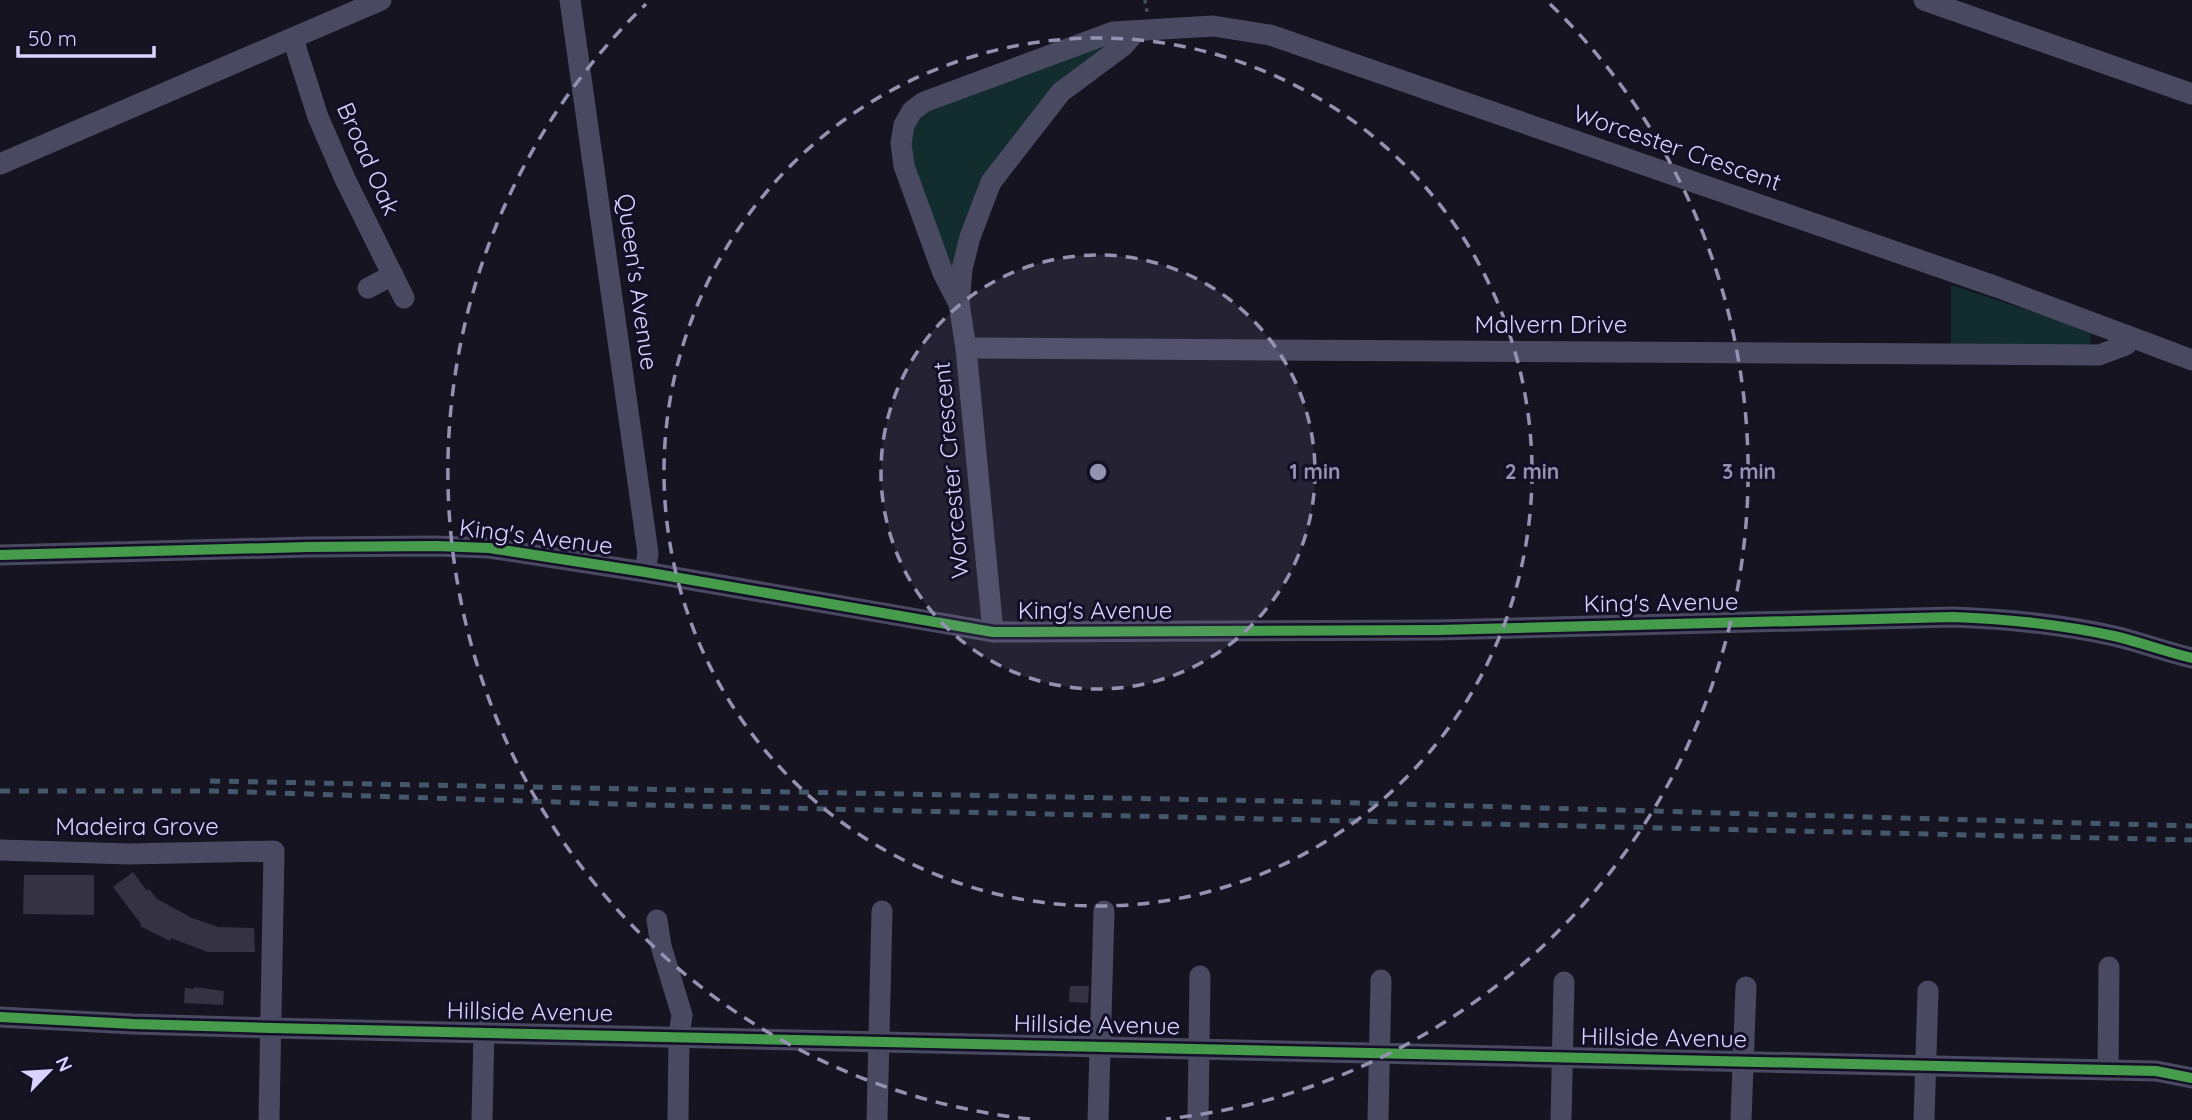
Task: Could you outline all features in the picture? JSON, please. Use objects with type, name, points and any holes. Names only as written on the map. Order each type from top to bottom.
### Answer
[{"type":"street","points":[[0,164],[381,0]]},
{"type":"street","name":"Queen's Avenue","points":[[570,0],[648,553],[645,572]]},
{"type":"street","points":[[1924,0],[2192,94]]},
{"type":"street","name":"Worcester Crescent","points":[[959,304],[943,273],[904,166],[901,143],[904,125],[912,111],[923,102],[1113,32],[1213,26],[1270,35],[1997,287],[2192,360]]},
{"type":"street","name":"Worcester Crescent","points":[[993,632],[966,348],[959,304],[962,269],[970,237],[991,182],[1061,92],[1124,46],[1136,31]]},
{"type":"street","name":"Broad Oak","points":[[293,39],[318,117],[345,179],[404,298]]},
{"type":"street","points":[[368,288],[393,275]]},
{"type":"street","name":"Malvern Drive","points":[[966,348],[2099,355],[2126,345],[2131,338]]},
{"type":"street","name":"King's Avenue","points":[[0,555],[436,546],[489,548],[993,632],[1438,630],[1953,617],[2057,626],[2115,637],[2192,657]]},
{"type":"street","name":"Madeira Grove","points":[[0,850],[129,854],[284,851],[272,1028],[269,1120]]},
{"type":"street","points":[[877,1120],[882,911]]},
{"type":"street","points":[[1098,1120],[1104,911]]},
{"type":"street","points":[[657,920],[661,946],[682,1015],[679,1036],[678,1120]]},
{"type":"street","points":[[2108,1070],[2109,967]]},
{"type":"street","points":[[1198,1120],[1200,976]]},
{"type":"street","points":[[1378,1120],[1381,980]]},
{"type":"street","points":[[1561,1120],[1564,982]]},
{"type":"street","points":[[1741,1120],[1746,987]]},
{"type":"street","points":[[1924,1120],[1928,991]]},
{"type":"street","name":"Hillside Avenue","points":[[0,1017],[272,1028],[2156,1071],[2192,1078]]},
{"type":"street","points":[[482,1120],[484,1031]]},
{"type":"green space","points":[[1116,43],[1043,102],[951,280],[912,164],[909,139],[915,123],[934,106],[1059,58]]},
{"type":"green space","points":[[1951,285],[2091,331],[2090,344],[1951,345]]},
{"type":"building","points":[[133,872],[147,891],[149,889],[157,899],[192,918],[218,927],[254,928],[255,952],[208,952],[171,938],[170,941],[140,926],[113,887]]},
{"type":"building","points":[[24,875],[94,875],[94,915],[23,914]]},
{"type":"building","points":[[1070,986],[1089,986],[1088,1003],[1069,1002]]},
{"type":"building","points":[[185,988],[224,991],[223,1005],[184,1003]]},
{"type":"railway","points":[[210,781],[1327,802],[2192,826]]},
{"type":"railway","points":[[0,791],[215,791],[649,805],[2192,840]]},
{"type":"cycle path","points":[[0,555],[308,547],[489,548],[993,632],[1438,630],[1953,617],[2074,628],[2124,638],[2192,658]]},
{"type":"cycle path","points":[[0,1017],[272,1028],[2156,1071],[2192,1078]]}]
